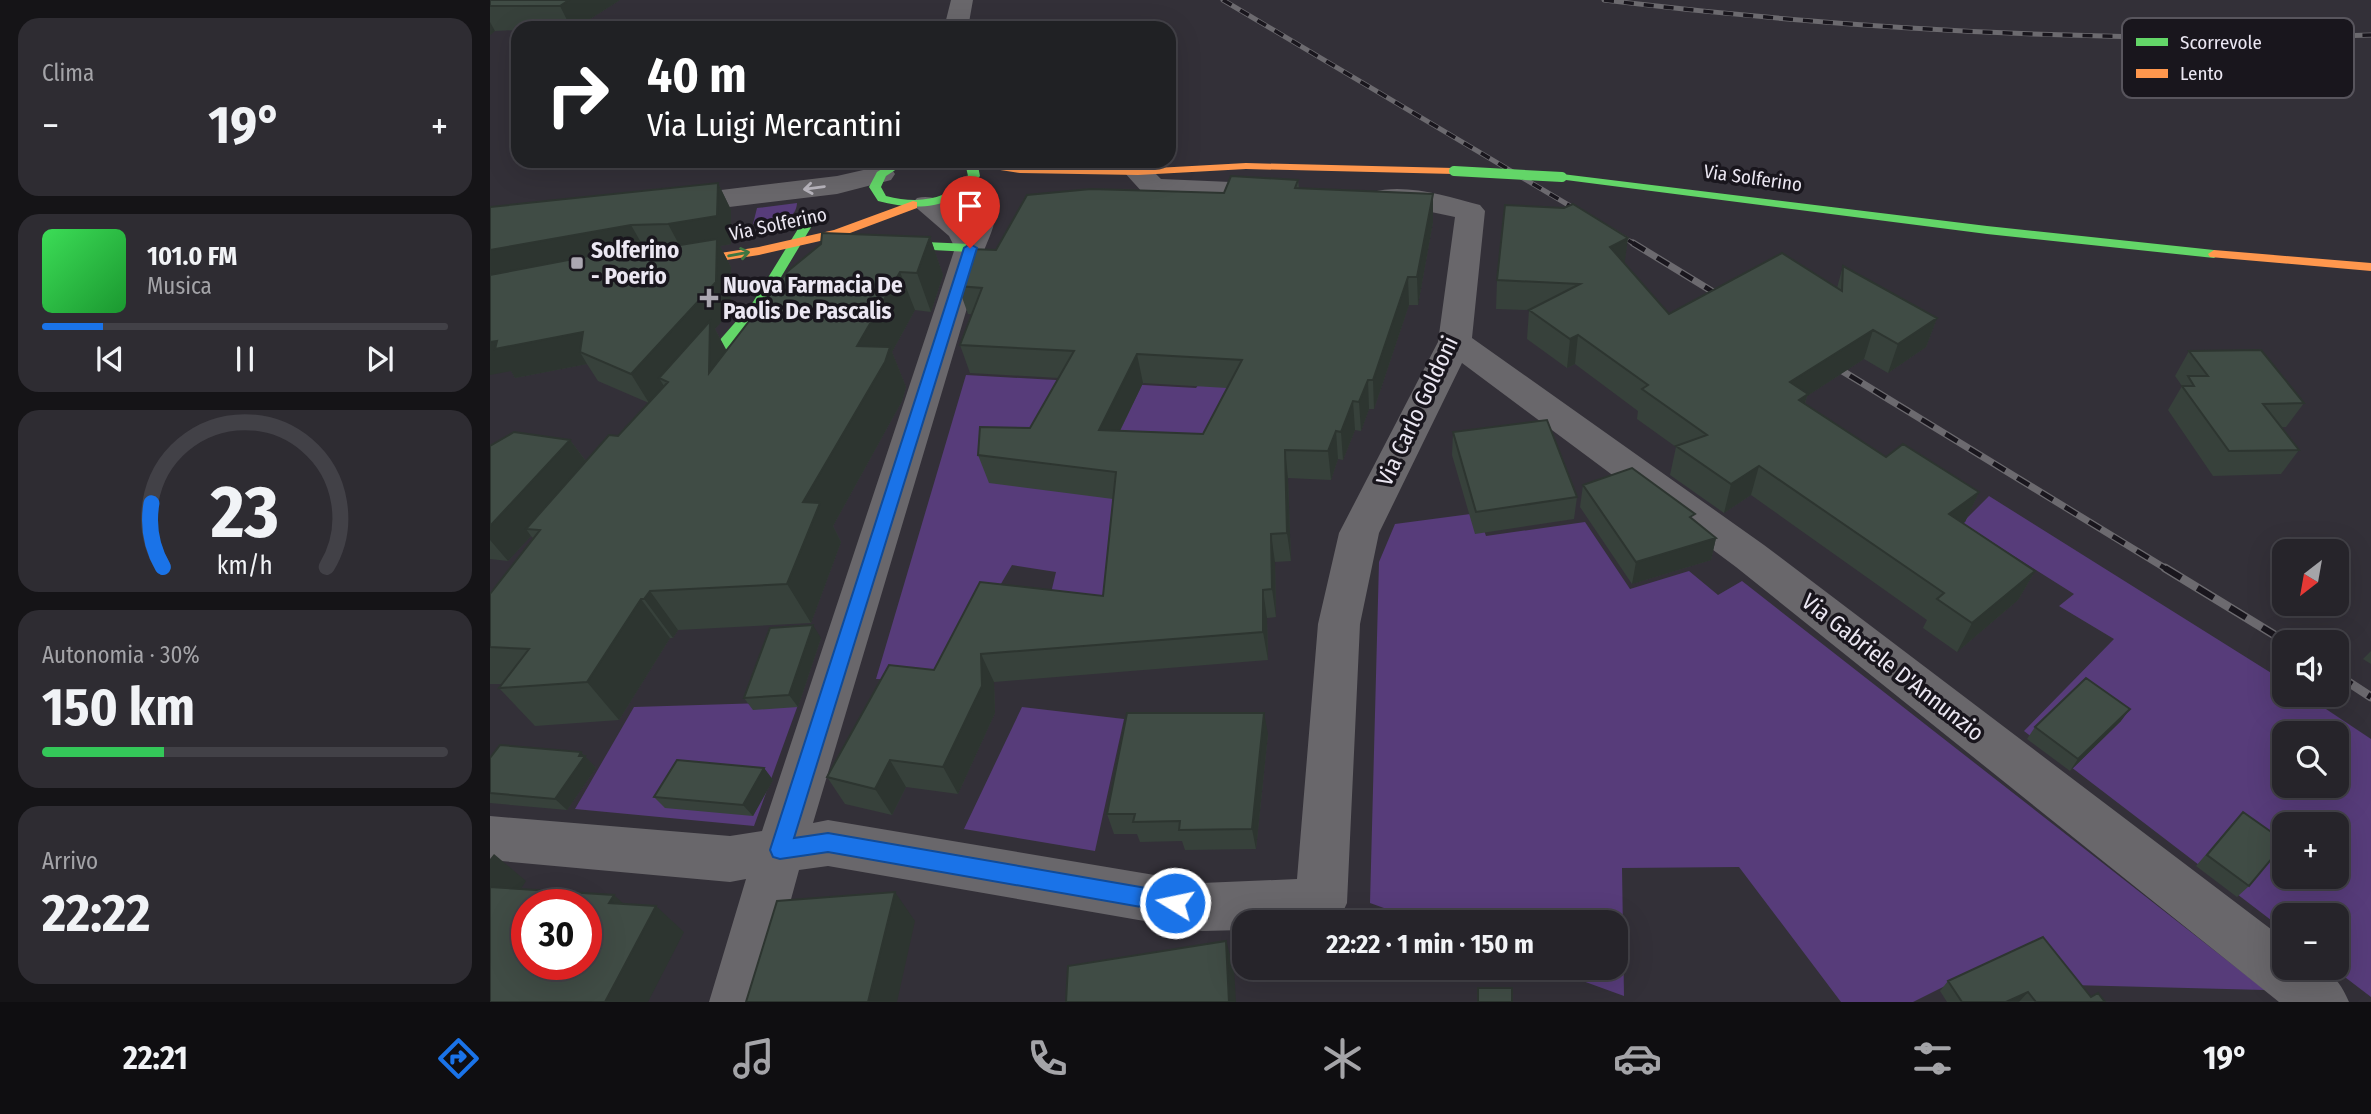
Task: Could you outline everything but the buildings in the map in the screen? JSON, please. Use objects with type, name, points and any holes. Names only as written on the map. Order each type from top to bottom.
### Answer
[{"type":"street","points":[[958,21],[962,0]]},
{"type":"street","name":"Via Solferino","points":[[794,244],[813,222],[701,246],[659,263],[683,264],[794,244],[838,233],[951,196],[968,172],[1132,172],[1246,166],[1454,171],[1562,177],[2238,258],[2371,267]]},
{"type":"street","points":[[736,1002],[780,850],[970,248],[985,211],[968,172]]},
{"type":"street","name":"Via Carlo Goldoni","points":[[780,850],[828,843],[1202,907],[1321,903],[1339,624],[1359,533],[1455,342],[1470,211],[1417,200],[1153,187],[1132,172]]},
{"type":"street","points":[[650,208],[827,187],[887,175],[890,202],[920,204],[962,231],[970,248]]},
{"type":"street","points":[[844,246],[888,215]]},
{"type":"street","points":[[865,246],[910,243],[970,248]]},
{"type":"street","points":[[676,400],[758,304],[794,244]]},
{"type":"street","points":[[758,304],[788,284]]},
{"type":"street","name":"Via Gabriele D'Annunzio","points":[[1455,342],[1750,556],[2322,1002]]},
{"type":"street","points":[[490,838],[730,859],[780,850]]},
{"type":"shaded area","points":[[797,203],[796,210],[787,218],[753,224],[757,208]]},
{"type":"shaded area","points":[[1231,343],[1254,361],[1109,600],[1051,593],[1056,572],[1012,565],[944,681],[876,679],[966,375],[1196,388]]},
{"type":"shaded area","points":[[1989,496],[2272,673],[2272,707],[2323,707],[2344,721],[2272,721],[2272,798],[2349,798],[2349,724],[2371,739],[2371,997],[2349,980],[2349,903],[2272,903],[2272,921],[2024,731],[2114,639],[2059,606],[2074,594],[1962,523]]},
{"type":"shaded area","points":[[1478,513],[1486,536],[1585,522],[1630,589],[1689,571],[1718,595],[1742,581],[2265,990],[2071,985],[2039,939],[1913,1002],[1841,1002],[1739,867],[1622,868],[1623,910],[1390,910],[1370,903],[1379,562],[1395,524]]},
{"type":"shaded area","points":[[799,702],[754,826],[575,809],[634,707]]},
{"type":"shaded area","points":[[1022,707],[1124,719],[1095,851],[964,829]]},
{"type":"shaded area","points":[[1580,980],[1624,980],[1624,996]]},
{"type":"railway","points":[[1223,0],[1587,216]]},
{"type":"railway","points":[[1604,0],[1891,27],[2122,36]]},
{"type":"railway","points":[[2354,35],[2371,35]]},
{"type":"railway","points":[[1611,230],[1636,245]]},
{"type":"railway","points":[[1633,243],[1728,301]]},
{"type":"railway","points":[[1826,361],[2168,570]]},
{"type":"railway","points":[[2165,568],[2272,633]]},
{"type":"railway","points":[[2349,683],[2371,697]]},
{"type":"traffic: fast","points":[[891,168],[881,174],[875,187],[882,198],[907,204],[932,203],[955,194],[974,176],[972,168]]},
{"type":"traffic: fast","points":[[1454,171],[1562,177]]},
{"type":"traffic: fast","points":[[1562,177],[1987,230],[2214,254]]},
{"type":"traffic: fast","points":[[688,385],[758,304],[807,224]]},
{"type":"traffic: fast","points":[[880,244],[970,248]]},
{"type":"traffic: slow","points":[[1007,168],[1138,172],[1246,166],[1454,171]]},
{"type":"traffic: slow","points":[[675,264],[759,251],[838,233],[913,205]]},
{"type":"traffic: slow","points":[[2214,254],[2371,267]]},
{"type":"place","name":"Solferino - Poerio","points":[[577,263]]},
{"type":"place","name":"Nuova Farmacia De Paolis De Pascalis","points":[[709,298]]},
{"type":"route","points":[[970,248],[780,850],[828,843],[1175,903]]}]
